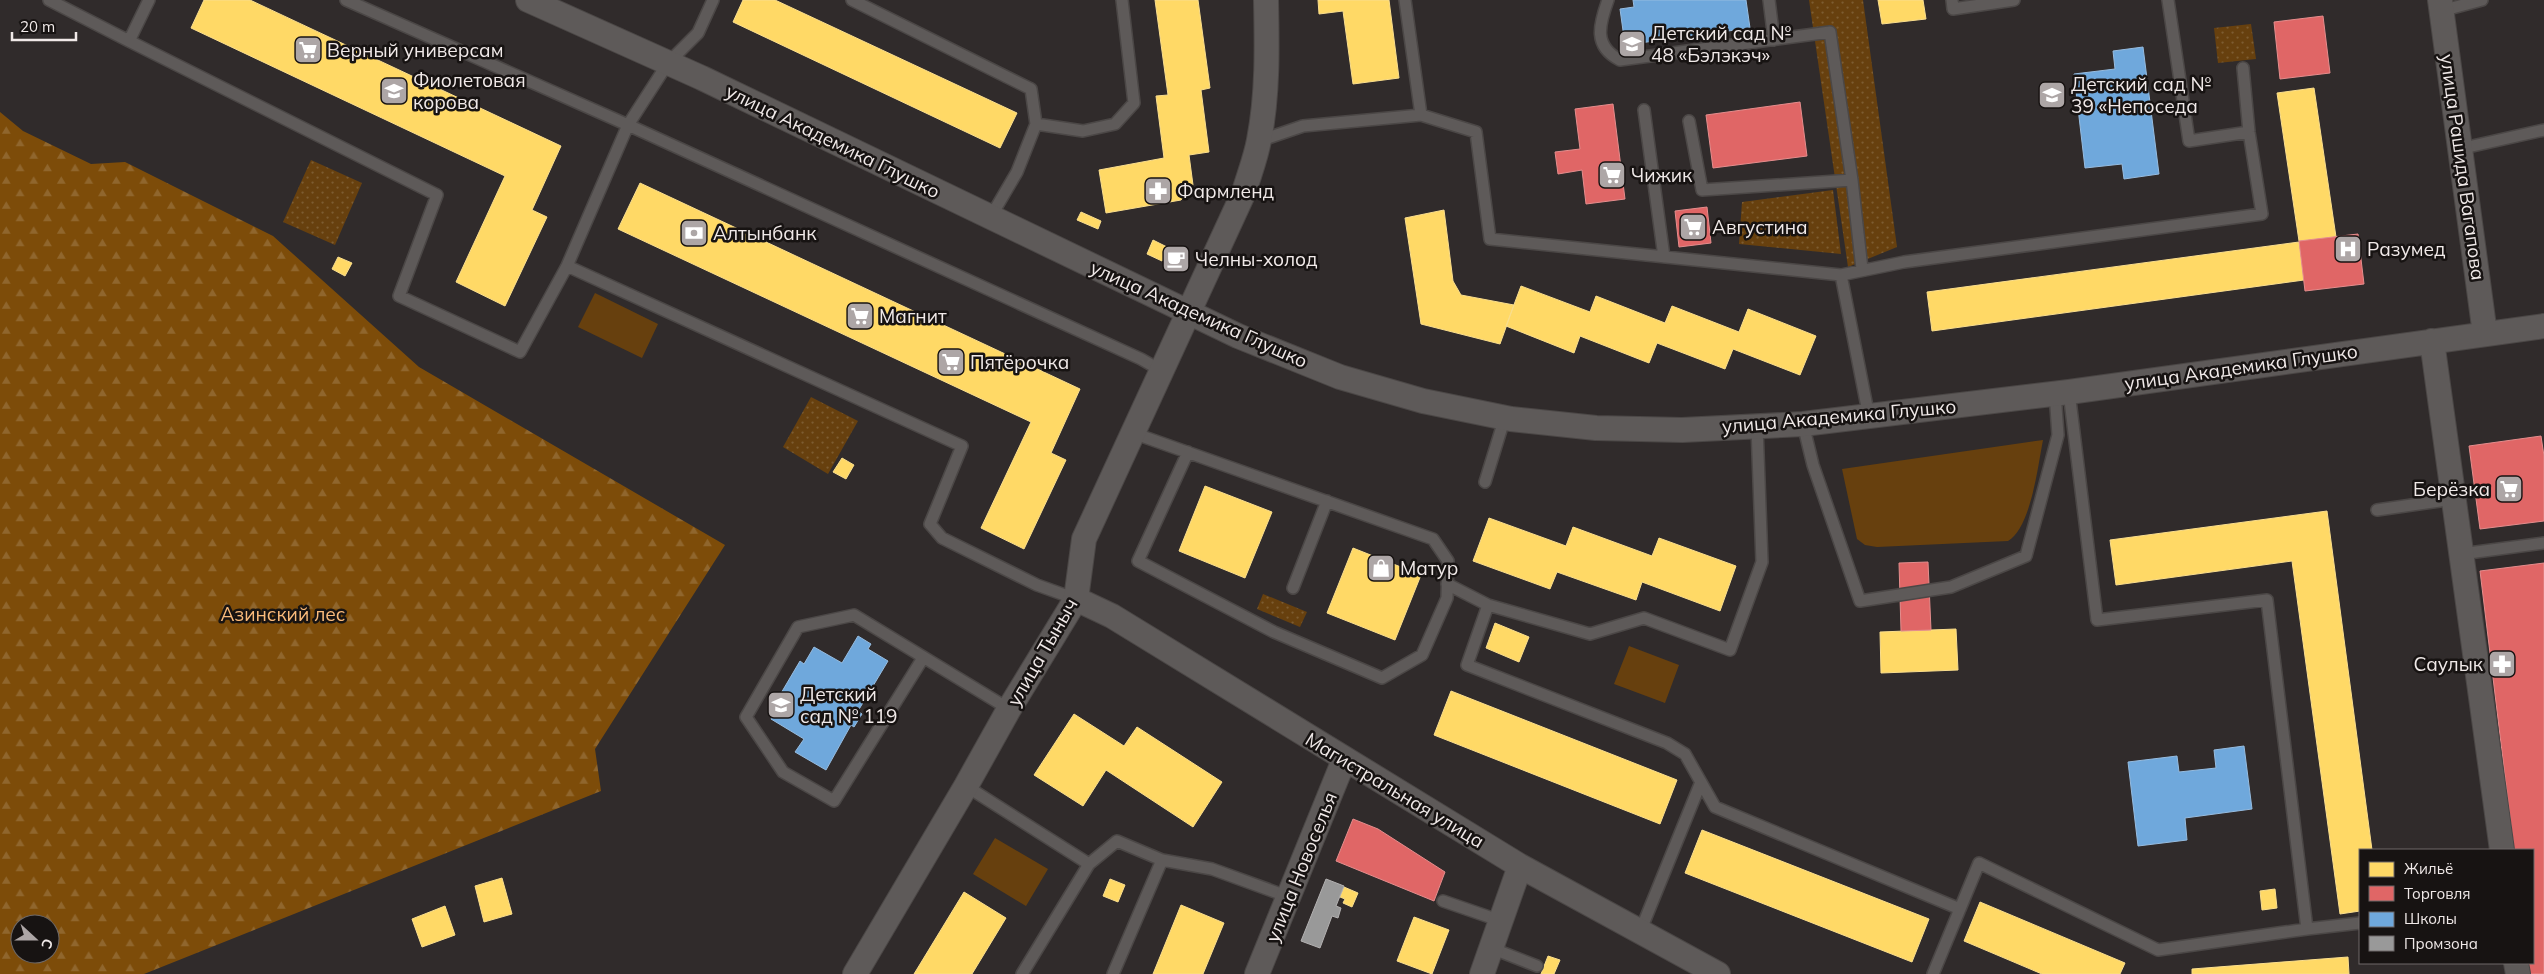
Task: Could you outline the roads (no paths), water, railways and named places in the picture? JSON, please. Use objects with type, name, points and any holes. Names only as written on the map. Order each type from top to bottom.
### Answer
[{"type":"street","name":"улица Академика Глушко","points":[[528,0],[668,64],[1238,336],[1340,377],[1423,401],[1505,417],[1596,428],[1682,430],[1803,424],[2062,392],[2544,326]]},
{"type":"street","name":"улица Тыныч","points":[[855,974],[966,786],[1009,709],[1076,599],[1084,539],[1244,192],[1259,141],[1268,49],[1266,0]]},
{"type":"street","name":"улица Рашида Вагапова","points":[[2441,5],[2485,334]]},
{"type":"street","points":[[2432,341],[2502,849]]},
{"type":"street","name":"Магистральная улица","points":[[1076,599],[1112,616],[1344,760],[1520,866],[1718,974]]},
{"type":"street","name":"улица Новоселья","points":[[1257,974],[1344,760]]},
{"type":"street","points":[[1482,974],[1520,866]]},
{"type":"lane","points":[[49,0],[437,195],[399,296],[520,352],[567,266],[628,125],[668,64],[698,33],[713,0]]},
{"type":"lane","points":[[129,41],[149,0]]},
{"type":"lane","points":[[346,0],[628,125],[1141,359],[1162,371]]},
{"type":"lane","points":[[852,0],[1031,89],[1036,124],[1017,172],[990,218]]},
{"type":"lane","points":[[1036,124],[1083,131],[1114,124],[1134,103],[1122,0]]},
{"type":"lane","points":[[1405,0],[1421,115]]},
{"type":"lane","points":[[1608,0],[1600,22],[1602,44],[1608,54],[1620,60],[1830,32],[1852,180],[1862,269]]},
{"type":"lane","points":[[1769,0],[1774,40]]},
{"type":"lane","points":[[1952,0],[1953,9],[2014,0]]},
{"type":"lane","points":[[2168,0],[2188,141],[2249,132]]},
{"type":"lane","points":[[2441,5],[2477,1]]},
{"type":"lane","points":[[1259,141],[1303,126],[1421,115],[1476,132],[1490,239],[1841,275],[1862,269],[2262,214],[2249,132],[2243,68]]},
{"type":"lane","points":[[1644,110],[1664,256]]},
{"type":"lane","points":[[1690,121],[1702,190],[1852,180]]},
{"type":"lane","points":[[2459,149],[2544,130]]},
{"type":"lane","points":[[567,266],[962,446],[930,524],[942,538],[1036,585],[1076,599]]},
{"type":"lane","points":[[1841,275],[1869,417]]},
{"type":"lane","points":[[1803,424],[1813,465],[1860,601],[1951,587],[2026,556],[2058,435],[2062,392]]},
{"type":"lane","points":[[2062,392],[2097,620],[2267,600],[2307,928]]},
{"type":"lane","points":[[1485,482],[1505,417]]},
{"type":"lane","points":[[1447,584],[1488,605],[1590,634],[1644,618],[1730,650],[1762,562],[1756,427]]},
{"type":"lane","points":[[1133,433],[1188,452],[1433,539],[1448,561],[1447,598],[1422,655],[1382,678],[1274,632],[1138,561],[1188,452]]},
{"type":"lane","points":[[2377,510],[2454,499]]},
{"type":"lane","points":[[1293,588],[1326,501]]},
{"type":"lane","points":[[2461,554],[2544,543]]},
{"type":"lane","points":[[1488,605],[1467,665],[1667,743],[1685,754],[1715,807],[1960,909]]},
{"type":"lane","points":[[923,658],[834,801],[783,772],[746,717],[798,626],[854,615],[1009,709]]},
{"type":"lane","points":[[1640,932],[1701,782]]},
{"type":"lane","points":[[966,786],[1089,864]]},
{"type":"lane","points":[[1022,974],[1089,864],[1116,841],[1162,860],[1212,869],[1288,897]]},
{"type":"lane","points":[[1113,974],[1162,860]]},
{"type":"lane","points":[[1933,974],[1979,863],[2158,950],[2307,928],[2359,923]]},
{"type":"lane","points":[[1443,901],[1501,921]]},
{"type":"lane","points":[[1491,948],[1537,966]]},
{"type":"place","name":"Детский сад № 48 «Бэлэкэч»","points":[[1632,44]]},
{"type":"place","name":"Верный универсам","points":[[308,50]]},
{"type":"place","name":"Фиолетовая корова","points":[[394,91]]},
{"type":"place","name":"Детский сад № 39 «Непоседа","points":[[2052,95]]},
{"type":"place","name":"Чижик","points":[[1612,175]]},
{"type":"place","name":"Фармленд","points":[[1158,191]]},
{"type":"place","name":"Августина","points":[[1693,227]]},
{"type":"place","name":"Алтынбанк","points":[[694,233]]},
{"type":"place","name":"Разумед","points":[[2348,249]]},
{"type":"place","name":"Челны-холод","points":[[1176,259]]},
{"type":"place","name":"Магнит","points":[[860,316]]},
{"type":"place","name":"Пятёрочка","points":[[951,362]]},
{"type":"place","name":"Берёзка","points":[[2509,489]]},
{"type":"place","name":"Матур","points":[[1381,568]]},
{"type":"place","name":"Саулык","points":[[2502,664]]},
{"type":"place","name":"Детский сад № 119","points":[[781,705]]},
{"type":"park label","name":"Азинский лес","points":[[283,614]]}]
